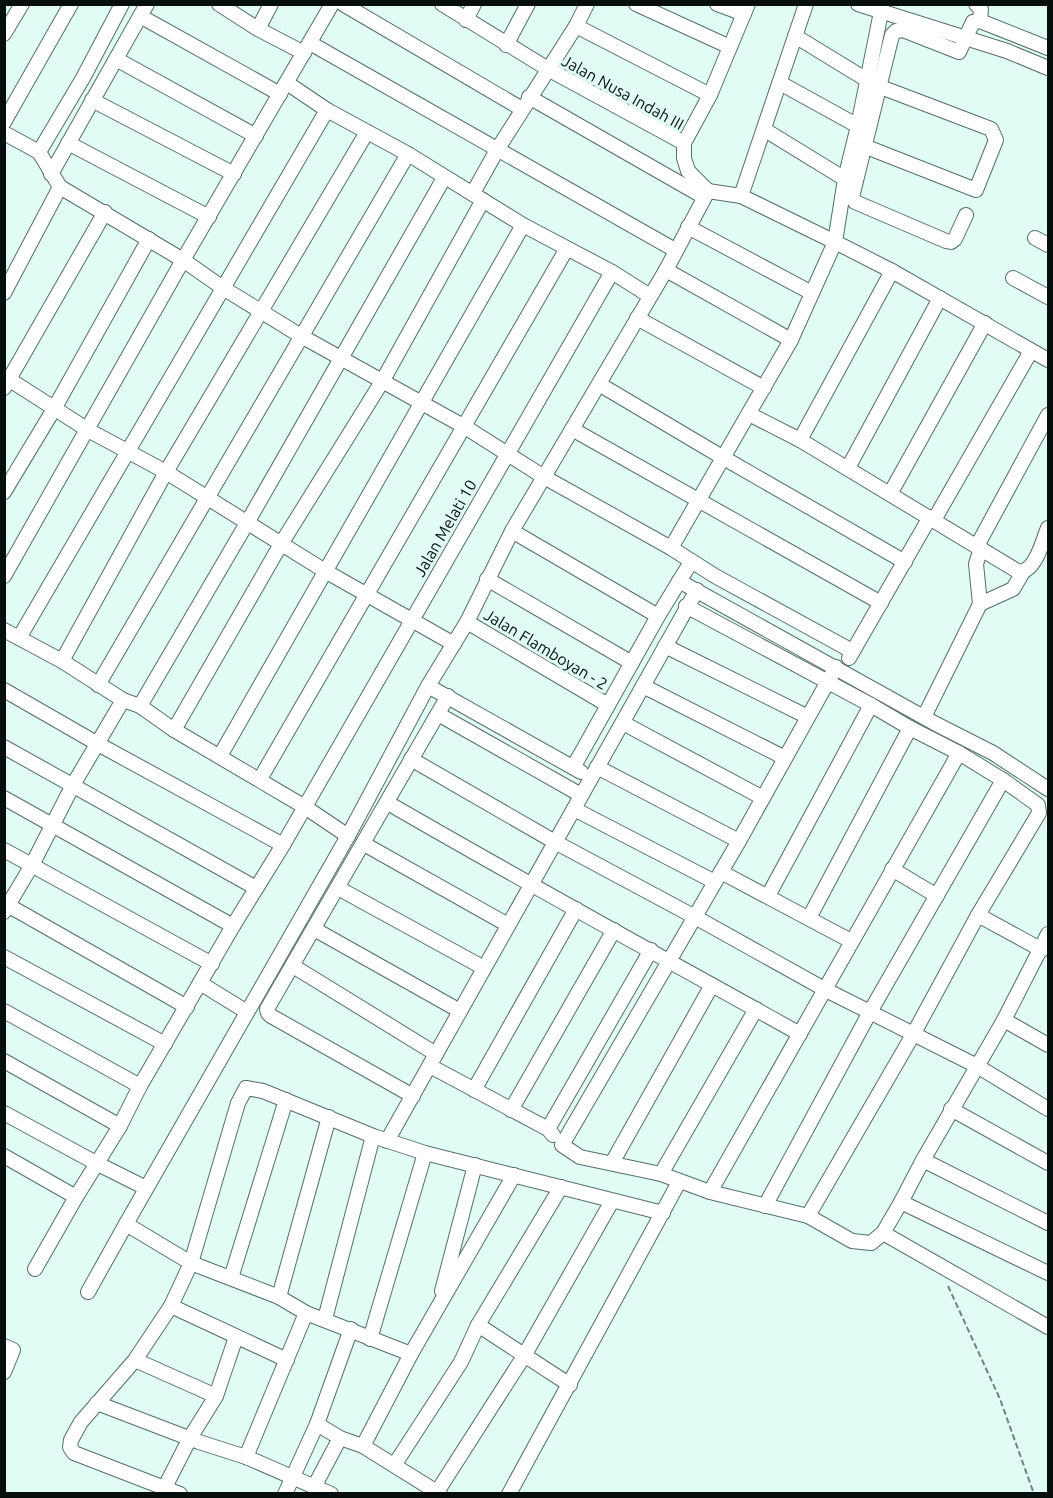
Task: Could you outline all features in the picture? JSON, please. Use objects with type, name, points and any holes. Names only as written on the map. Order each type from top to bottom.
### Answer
[{"type":"street","points":[[4,34],[22,4]]},
{"type":"street","points":[[4,122],[71,4]]},
{"type":"street","points":[[39,152],[83,78],[122,4]]},
{"type":"street","points":[[219,4],[258,29],[307,48],[497,150],[675,250]]},
{"type":"street","points":[[258,29],[272,4]]},
{"type":"street","points":[[4,576],[183,260],[332,4]]},
{"type":"street","points":[[343,4],[526,103],[706,194],[741,196],[835,242],[892,271],[1048,360]]},
{"type":"street","name":"Jalan Nusa Indah III","points":[[442,4],[506,45],[684,143]]},
{"type":"street","points":[[466,20],[474,4]]},
{"type":"street","points":[[506,45],[528,4]]},
{"type":"street","points":[[174,730],[281,544],[383,380],[478,196],[497,150],[576,26],[587,4]]},
{"type":"street","points":[[636,4],[730,47]]},
{"type":"street","points":[[706,194],[688,171],[684,158],[684,143],[710,95],[746,9],[717,4]]},
{"type":"street","points":[[741,196],[806,4]]},
{"type":"street","points":[[858,4],[1048,68]]},
{"type":"street","points":[[975,4],[981,9],[980,21]]},
{"type":"street","points":[[51,174],[145,8],[284,88],[408,154],[523,225],[566,250],[612,272],[650,296]]},
{"type":"street","points":[[881,12],[864,146],[852,190],[855,202],[951,242],[955,239],[966,214]]},
{"type":"street","points":[[671,548],[791,340],[835,242],[845,179],[858,126],[892,35],[896,31],[903,30],[959,52],[973,22],[980,21],[1048,48]]},
{"type":"street","points":[[576,26],[710,95]]},
{"type":"street","points":[[795,36],[873,83],[991,129],[996,140],[976,190],[864,146]]},
{"type":"street","points":[[116,59],[256,136]]},
{"type":"street","points":[[780,83],[858,126]]},
{"type":"street","points":[[92,100],[234,174]]},
{"type":"street","points":[[19,639],[327,110]]},
{"type":"street","points":[[765,130],[845,179]]},
{"type":"street","points":[[62,661],[166,472],[367,132]]},
{"type":"street","points":[[4,133],[39,152],[60,187],[183,260],[223,288],[301,336],[465,427],[544,477],[671,548],[731,585],[852,651]]},
{"type":"street","points":[[68,143],[209,218]]},
{"type":"street","points":[[98,685],[408,154]]},
{"type":"street","points":[[140,706],[444,178]]},
{"type":"street","points":[[4,293],[60,187]]},
{"type":"street","points":[[88,1292],[348,836],[428,686],[467,622],[512,531],[666,270],[706,194]]},
{"type":"street","points":[[105,212],[7,384],[166,472],[325,571],[454,645]]},
{"type":"street","points":[[220,756],[523,225]]},
{"type":"street","points":[[688,228],[812,293]]},
{"type":"street","points":[[1035,238],[1048,245]]},
{"type":"street","points":[[4,492],[54,409],[149,239]]},
{"type":"street","points":[[260,779],[566,250]]},
{"type":"street","points":[[666,270],[791,340]]},
{"type":"street","points":[[800,440],[892,271]]},
{"type":"street","name":"Jalan Melati 10","points":[[35,1269],[120,1126],[140,1086],[233,926],[305,807],[612,272]]},
{"type":"street","points":[[1013,278],[1048,297]]},
{"type":"street","points":[[848,468],[940,298]]},
{"type":"street","points":[[637,318],[764,388]]},
{"type":"street","points":[[890,494],[985,323]]},
{"type":"street","points":[[562,1145],[740,841],[828,682],[852,651],[1031,351]]},
{"type":"street","points":[[599,384],[905,562]]},
{"type":"street","points":[[749,414],[800,440],[1010,567],[1023,572]]},
{"type":"street","points":[[930,739],[930,720],[980,604],[976,575],[979,547],[1048,415]]},
{"type":"street","points":[[572,429],[881,603]]},
{"type":"street","points":[[980,604],[1013,589],[1023,572],[1031,567],[1048,528]]},
{"type":"street","points":[[512,531],[658,616]]},
{"type":"street","points":[[574,766],[691,562]]},
{"type":"street","points":[[487,579],[632,663]]},
{"type":"street","points":[[679,580],[993,753],[1048,789]]},
{"type":"street","points":[[721,603],[731,585]]},
{"type":"street","points":[[387,1141],[697,590]]},
{"type":"street","points":[[686,606],[959,753],[1038,805],[1039,813],[978,915],[914,1033],[808,1216]]},
{"type":"street","name":"Jalan Flamboyan - 2","points":[[467,622],[608,705]]},
{"type":"street","points":[[4,630],[62,661],[123,700],[140,706],[174,730],[260,779],[348,836]]},
{"type":"street","points":[[665,646],[808,717]]},
{"type":"street","points":[[428,686],[574,766],[740,841]]},
{"type":"street","points":[[643,686],[785,758]]},
{"type":"street","points":[[4,690],[283,845]]},
{"type":"street","points":[[413,1096],[267,1013],[270,1004],[448,696]]},
{"type":"street","points":[[123,700],[73,785],[32,865],[6,907],[187,1007]]},
{"type":"street","points":[[768,896],[871,705]]},
{"type":"street","points":[[438,714],[581,795]]},
{"type":"street","points":[[622,723],[763,798]]},
{"type":"street","points":[[809,918],[910,728]]},
{"type":"street","points":[[4,747],[256,888]]},
{"type":"street","points":[[710,1192],[959,753]]},
{"type":"street","points":[[411,759],[555,842],[695,916],[826,990],[977,1066],[1048,1109]]},
{"type":"street","points":[[765,1206],[870,1012],[1003,780]]},
{"type":"street","points":[[4,798],[233,926]]},
{"type":"street","points":[[388,803],[530,886],[670,960],[800,1034]]},
{"type":"street","points":[[574,809],[718,877],[768,896],[851,941]]},
{"type":"street","points":[[364,844],[508,925]]},
{"type":"street","points":[[4,850],[212,964]]},
{"type":"street","points":[[892,869],[937,896]]},
{"type":"street","points":[[338,888],[484,968]]},
{"type":"street","points":[[474,1090],[576,909]]},
{"type":"street","points":[[978,915],[1041,950]]},
{"type":"street","points":[[314,929],[460,1011]]},
{"type":"street","points":[[511,1110],[614,930]]},
{"type":"street","points":[[293,966],[474,1090],[548,1130],[562,1145],[580,1157],[661,1174],[710,1192],[808,1216],[852,1241],[871,1243],[883,1233],[901,1202],[922,1160],[1004,1020],[1048,934]]},
{"type":"street","points":[[548,1130],[651,951]]},
{"type":"street","points":[[4,957],[165,1044]]},
{"type":"street","points":[[200,983],[247,1012]]},
{"type":"street","points":[[612,1163],[712,985]]},
{"type":"street","points":[[661,1174],[756,1009]]},
{"type":"street","points":[[4,1011],[140,1086]]},
{"type":"street","points":[[1004,1020],[1048,1045]]},
{"type":"street","points":[[4,1061],[120,1126]]},
{"type":"street","points":[[180,1494],[165,1486],[74,1453],[70,1447],[71,1440],[81,1422],[135,1360],[171,1306],[191,1263],[238,1102],[246,1088],[263,1091],[373,1136],[425,1153],[663,1213]]},
{"type":"street","points":[[231,1278],[286,1100]]},
{"type":"street","points":[[951,1109],[1048,1163]]},
{"type":"street","points":[[4,1113],[146,1188]]},
{"type":"street","points":[[279,1297],[330,1117]]},
{"type":"street","points":[[325,1319],[373,1136]]},
{"type":"street","points":[[370,1339],[425,1153]]},
{"type":"street","points":[[4,1156],[76,1197]]},
{"type":"street","points":[[922,1160],[1048,1223]]},
{"type":"street","points":[[437,1310],[475,1165]]},
{"type":"street","points":[[363,1446],[411,1354],[514,1175]]},
{"type":"street","points":[[509,1494],[570,1386],[679,1182]]},
{"type":"street","points":[[396,1464],[462,1362],[478,1325],[561,1187]]},
{"type":"street","points":[[317,1424],[340,1438],[363,1446],[396,1464],[439,1493],[524,1356],[612,1201]]},
{"type":"street","points":[[901,1202],[1048,1273]]},
{"type":"street","points":[[126,1224],[191,1263],[279,1297],[306,1313],[411,1354]]},
{"type":"street","points":[[883,1233],[1048,1327]]},
{"type":"street","points":[[171,1306],[287,1360]]},
{"type":"street","points":[[246,1457],[306,1313]]},
{"type":"street","points":[[478,1325],[570,1386]]},
{"type":"street","points":[[285,1494],[317,1424],[351,1329]]},
{"type":"street","points":[[165,1486],[190,1438],[216,1396],[236,1337]]},
{"type":"street","points":[[4,1346],[13,1350],[4,1372]]},
{"type":"street","points":[[135,1360],[216,1396]]},
{"type":"street","points":[[98,1403],[246,1457],[331,1494]]},
{"type":"street","points":[[314,1487],[340,1438]]},
{"type":"path","points":[[940,1267],[952,1298],[1000,1399],[1034,1494]]}]
